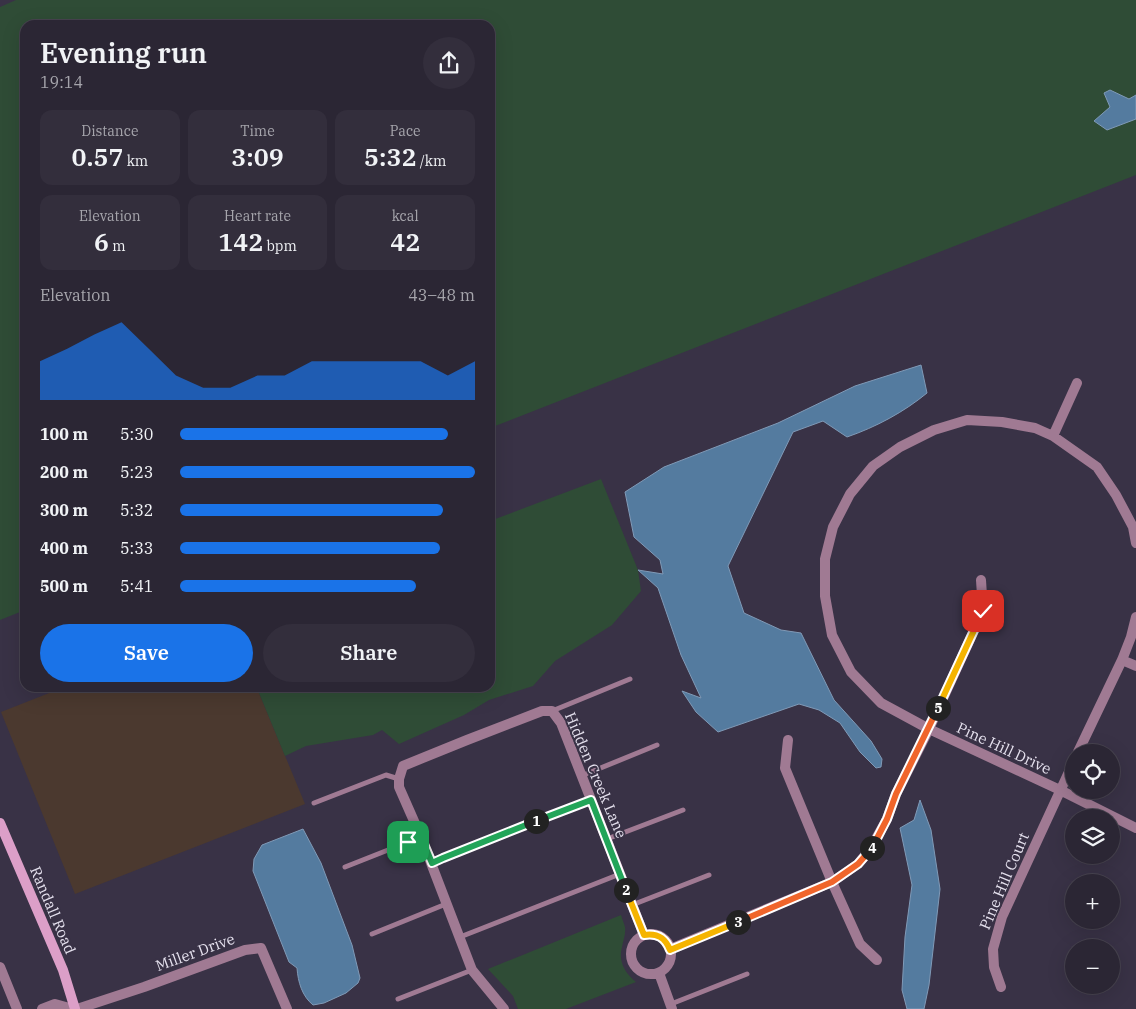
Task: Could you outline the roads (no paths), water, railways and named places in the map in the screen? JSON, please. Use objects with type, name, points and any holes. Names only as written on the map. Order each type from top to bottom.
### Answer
[{"type":"main road","name":"Randall Road","points":[[0,823],[63,970],[75,1009]]},
{"type":"street","points":[[1053,436],[1077,383]]},
{"type":"street","name":"Pine Hill Drive","points":[[1065,780],[1060,790],[928,729],[881,703],[851,672],[832,635],[825,596],[825,559],[833,527],[850,494],[873,466],[900,446],[934,430],[967,420],[1002,422],[1035,428],[1053,436],[1097,468],[1116,495],[1133,527],[1136,543]]},
{"type":"street","points":[[670,950],[832,882],[858,864],[872,848],[983,611],[981,580]]},
{"type":"street","points":[[1082,744],[1122,660],[1136,617]]},
{"type":"street","points":[[1122,660],[1136,666]]},
{"type":"street","name":"Hidden Creek Lane","points":[[399,779],[403,766],[542,711],[552,711],[561,722],[644,935]]},
{"type":"street","points":[[788,740],[785,768],[860,944],[877,960]]},
{"type":"street","points":[[399,779],[400,787],[432,863],[472,970],[504,1009]]},
{"type":"street","points":[[1060,790],[1136,828]]},
{"type":"street","name":"Pine Hill Court","points":[[1000,986],[994,967],[992,949],[1002,917],[1060,790]]},
{"type":"street","points":[[644,935],[658,935],[668,944],[670,950],[671,957],[665,969],[653,974],[646,974],[640,971],[632,962],[631,949],[638,938],[644,935]]},
{"type":"street","name":"Miller Drive","points":[[75,1009],[144,987],[245,950],[261,948],[286,1009]]},
{"type":"street","points":[[0,967],[17,1009]]},
{"type":"street","points":[[659,972],[672,1008]]},
{"type":"street","points":[[42,1009],[55,1004],[75,1009]]},
{"type":"lane","points":[[552,711],[630,679]]},
{"type":"lane","points":[[581,776],[657,745]]},
{"type":"lane","points":[[314,804],[386,775],[399,779]]},
{"type":"lane","points":[[432,863],[591,800]]},
{"type":"lane","points":[[607,839],[683,810]]},
{"type":"lane","points":[[345,867],[421,837]]},
{"type":"lane","points":[[459,937],[620,874]]},
{"type":"lane","points":[[632,905],[708,875]]},
{"type":"lane","points":[[372,934],[446,904]]},
{"type":"lane","points":[[398,999],[472,970]]},
{"type":"lane","points":[[672,1008],[747,974]]},
{"type":"water","points":[[1110,90],[1129,99],[1136,95],[1136,119],[1107,130],[1094,121],[1110,107],[1104,93]]},
{"type":"water","points":[[921,365],[927,393],[909,406],[868,429],[847,437],[823,421],[793,432],[728,566],[744,613],[781,630],[801,633],[834,700],[871,741],[882,759],[881,767],[876,768],[860,752],[840,723],[819,710],[799,704],[718,732],[696,712],[682,691],[701,698],[681,655],[658,588],[638,570],[663,574],[660,560],[634,537],[625,492],[664,467],[778,423],[855,386]]},
{"type":"water","points":[[920,800],[931,830],[940,889],[929,985],[924,1009],[907,1009],[902,990],[905,937],[912,885],[900,828],[914,820]]},
{"type":"water","points":[[303,829],[321,863],[352,945],[360,978],[358,983],[346,993],[324,1003],[313,1005],[301,988],[297,968],[289,962],[253,871],[254,859],[262,845]]}]
